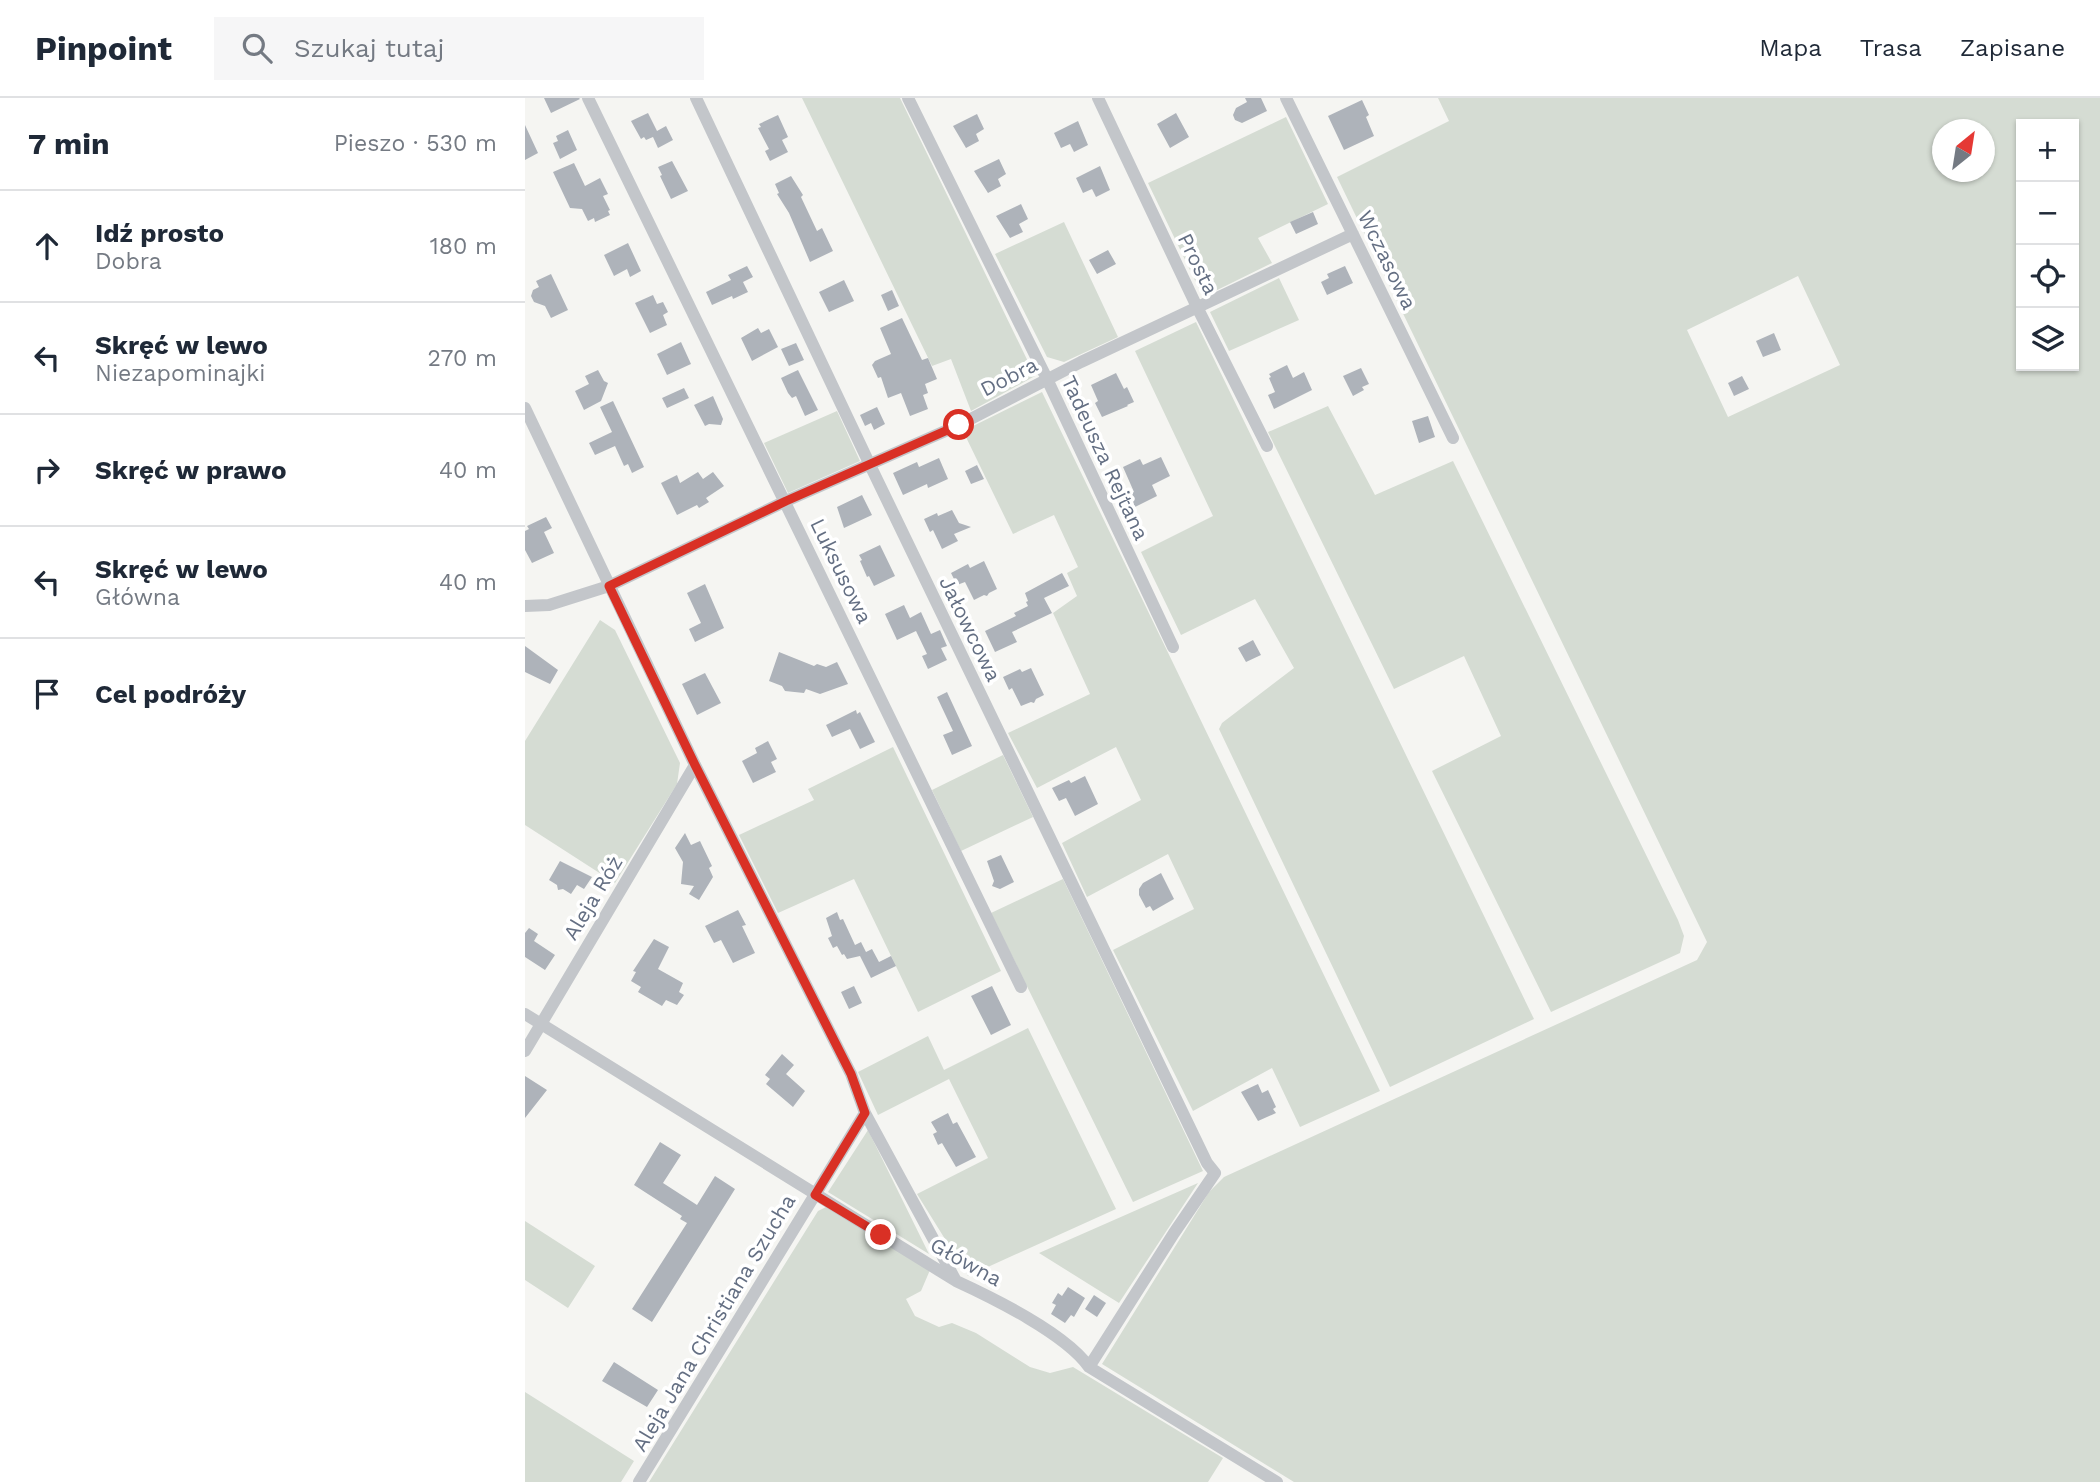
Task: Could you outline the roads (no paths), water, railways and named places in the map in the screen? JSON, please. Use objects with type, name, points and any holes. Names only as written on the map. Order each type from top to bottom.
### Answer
[{"type":"street","name":"Luksusowa","points":[[587,98],[1021,987]]},
{"type":"street","name":"Jałowcowa","points":[[696,98],[870,465],[1207,1163],[1215,1173],[1089,1367]]},
{"type":"street","name":"Tadeusza Rejtana","points":[[908,98],[1047,379],[1173,647]]},
{"type":"street","name":"Prosta","points":[[1098,98],[1267,446]]},
{"type":"street","name":"Wczasowa","points":[[1286,98],[1453,438]]},
{"type":"street","name":"Dobra","points":[[525,606],[549,605],[609,586],[786,501],[959,425],[1047,379],[1353,234]]},
{"type":"street","points":[[525,408],[695,765],[851,1074],[865,1113],[956,1281]]},
{"type":"street","name":"Aleja Róż","points":[[525,1051],[695,765]]},
{"type":"street","name":"Główna","points":[[525,1014],[956,1281],[994,1298],[1025,1317],[1080,1354],[1089,1367],[1277,1482]]},
{"type":"street","name":"Aleja Jana Christiana Szucha","points":[[639,1482],[865,1113]]}]
